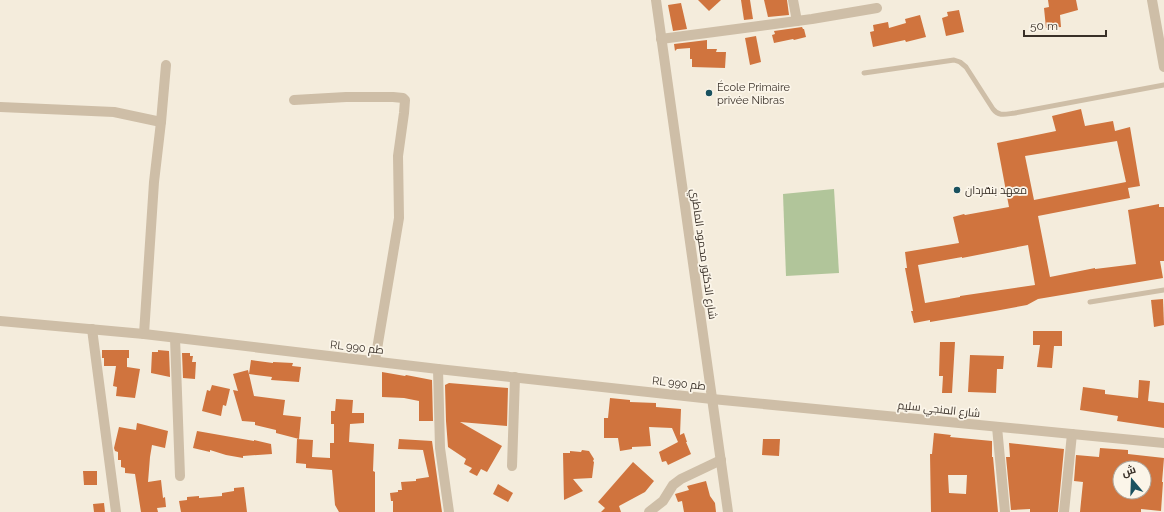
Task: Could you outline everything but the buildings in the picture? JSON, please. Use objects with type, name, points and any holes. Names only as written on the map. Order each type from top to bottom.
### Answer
[{"type":"street","name":"شارع الدكتور محمود الماطري","points":[[656,0],[728,512]]},
{"type":"street","points":[[793,0],[797,21]]},
{"type":"street","points":[[1152,0],[1160,21],[1164,67]]},
{"type":"street","points":[[661,39],[797,21],[878,8]]},
{"type":"street","points":[[144,334],[154,182],[162,122],[166,65]]},
{"type":"street","points":[[294,100],[346,97],[400,97],[405,100],[398,156],[399,218],[375,361]]},
{"type":"street","points":[[0,107],[114,112],[162,122]]},
{"type":"street","name":"RL طم 990","points":[[0,321],[144,334],[438,369],[712,399]]},
{"type":"street","points":[[92,329],[116,512]]},
{"type":"street","points":[[175,338],[180,476]]},
{"type":"street","points":[[438,369],[440,448],[450,512]]},
{"type":"street","points":[[512,466],[515,377]]},
{"type":"street","name":"شارع المنجي سليم","points":[[712,399],[1164,443]]},
{"type":"street","points":[[997,427],[1004,512]]},
{"type":"street","points":[[1064,512],[1072,434]]},
{"type":"street","points":[[649,512],[663,501],[673,486],[681,479],[721,460]]},
{"type":"lane","points":[[864,73],[954,60],[966,67],[993,109],[1000,115],[1164,86]]},
{"type":"lane","points":[[1090,302],[1164,290]]},
{"type":"green space","points":[[834,189],[839,273],[786,276],[783,194]]},
{"type":"place","name":"École Primaire privée Nibras","points":[[709,93]]},
{"type":"place","name":"معهد بنقردان","points":[[957,190]]}]
